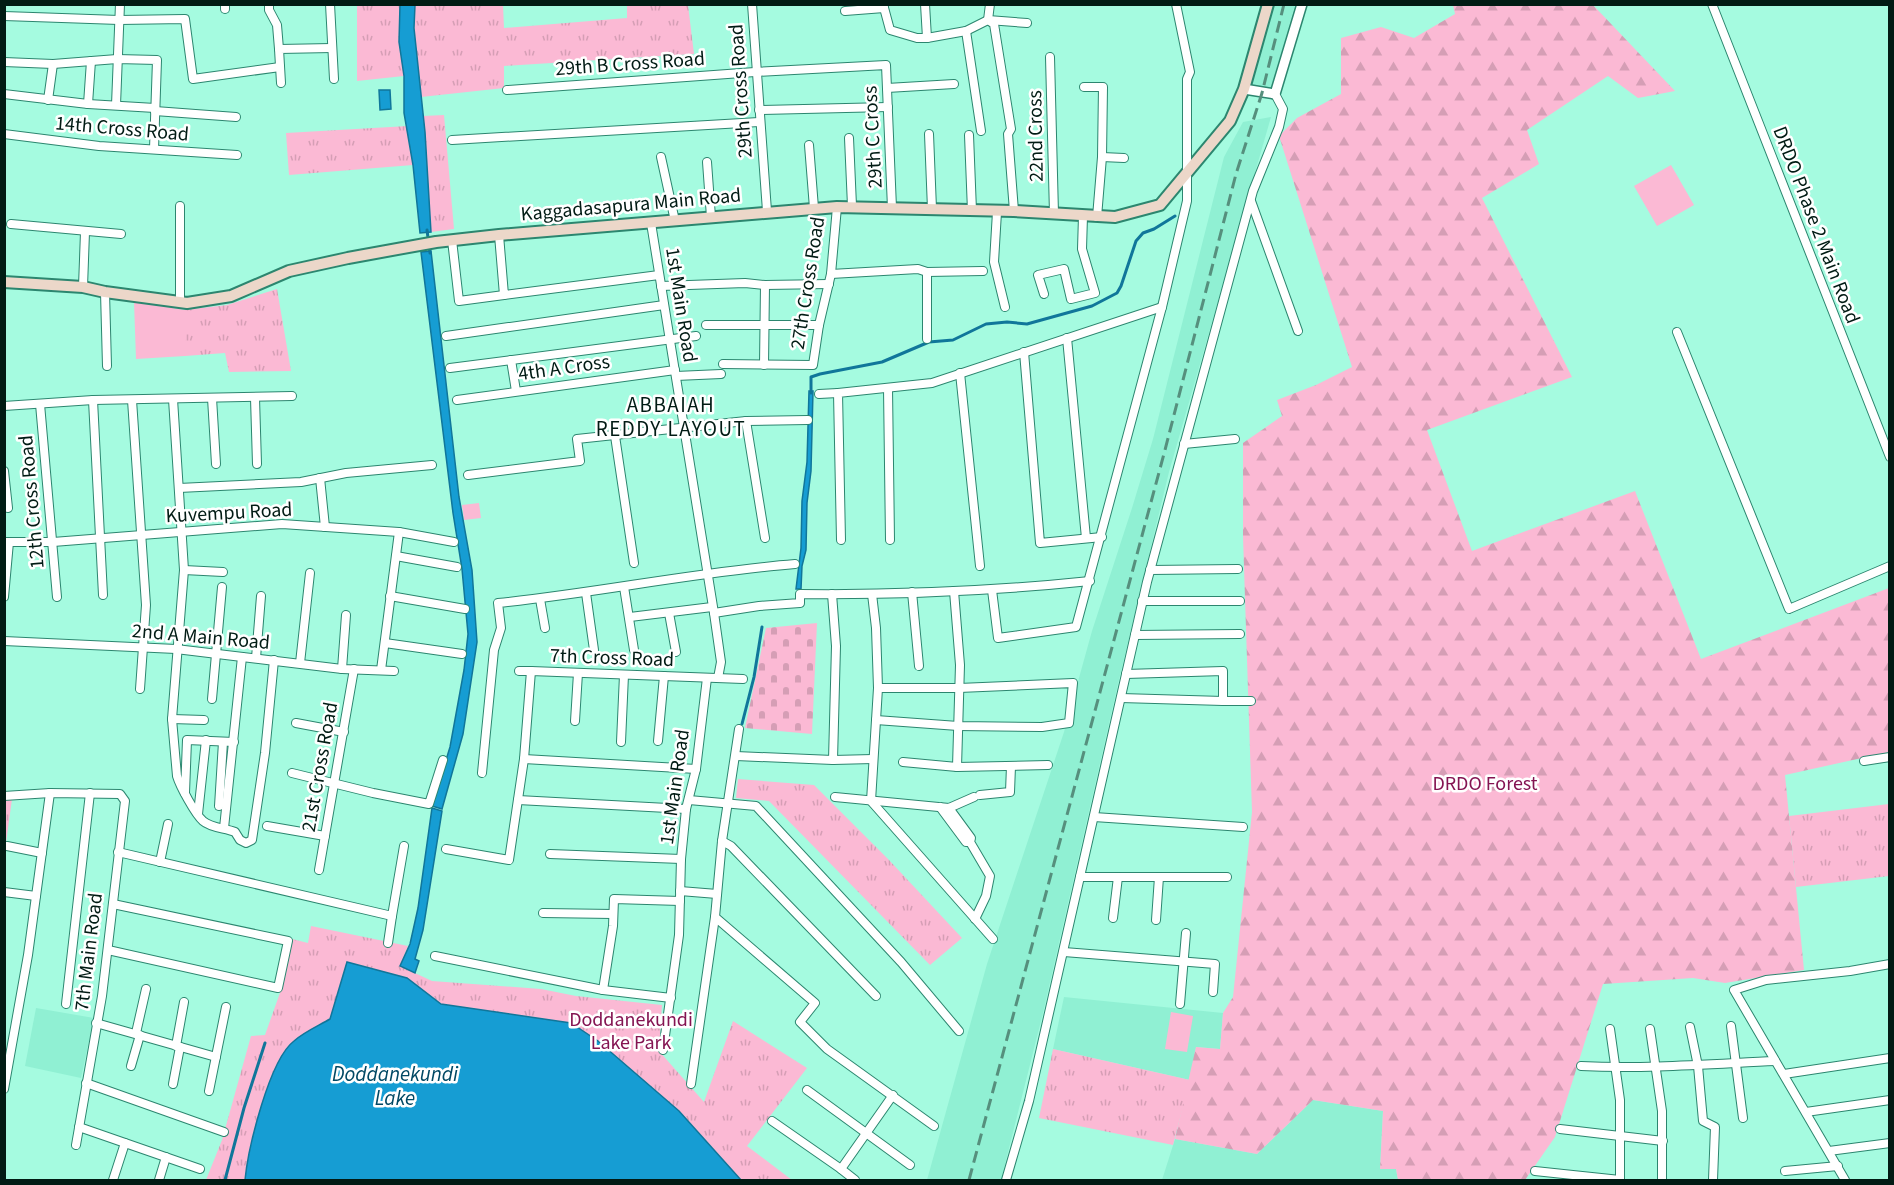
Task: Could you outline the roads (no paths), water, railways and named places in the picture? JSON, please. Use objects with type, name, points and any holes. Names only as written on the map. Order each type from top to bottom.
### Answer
[{"type":"main road","name":"Kaggadasapura Main Road","points":[[4,282],[83,287],[105,292],[195,302],[231,296],[289,271],[436,242],[498,235],[852,206],[1115,217],[1160,205],[1230,121],[1244,89],[1268,4]]},
{"type":"street","points":[[116,105],[120,4]]},
{"type":"street","points":[[269,4],[269,10],[277,25],[281,83]]},
{"type":"street","points":[[330,4],[334,79]]},
{"type":"street","name":"29th Cross Road","points":[[752,4],[755,72],[767,212]]},
{"type":"street","points":[[925,4],[927,38]]},
{"type":"street","points":[[988,20],[990,4]]},
{"type":"street","points":[[992,590],[998,638],[1076,627],[1162,307],[1187,201],[1187,79],[1190,72],[1176,4]]},
{"type":"street","points":[[1006,1179],[1029,1101],[1142,601],[1251,201],[1279,127],[1283,109],[1275,94],[1302,4]]},
{"type":"street","name":"DRDO Phase 2 Main Road","points":[[1712,4],[1890,457]]},
{"type":"street","points":[[845,10],[884,6],[890,30],[918,38],[966,31],[988,20],[1027,23]]},
{"type":"street","points":[[4,16],[119,20],[185,19],[193,79],[280,67]]},
{"type":"street","points":[[988,20],[994,24],[1011,129],[1008,134],[1014,212]]},
{"type":"street","points":[[966,31],[981,131]]},
{"type":"street","points":[[279,49],[332,48]]},
{"type":"street","name":"22nd Cross","points":[[1050,57],[1054,214]]},
{"type":"street","points":[[4,62],[53,64],[157,60],[154,149]]},
{"type":"street","points":[[88,104],[91,61]]},
{"type":"street","points":[[48,100],[53,64]]},
{"type":"street","name":"29th B Cross Road","points":[[507,90],[886,65]]},
{"type":"street","name":"29th C Cross","points":[[886,65],[892,208]]},
{"type":"street","points":[[887,88],[954,84]]},
{"type":"street","points":[[1084,87],[1103,87],[1102,157],[1096,217]]},
{"type":"street","points":[[1244,89],[1275,94]]},
{"type":"street","points":[[4,94],[236,117]]},
{"type":"street","points":[[759,110],[888,107]]},
{"type":"street","points":[[452,140],[759,122]]},
{"type":"street","name":"14th Cross Road","points":[[4,134],[99,146],[237,155]]},
{"type":"street","points":[[929,134],[932,209]]},
{"type":"street","points":[[969,135],[972,211]]},
{"type":"street","name":"27th Cross Road","points":[[849,138],[852,206]]},
{"type":"street","points":[[809,145],[814,208]]},
{"type":"street","points":[[661,157],[675,221]]},
{"type":"street","points":[[1102,157],[1124,158]]},
{"type":"street","points":[[707,162],[711,217]]},
{"type":"street","points":[[1251,201],[1298,331]]},
{"type":"street","points":[[180,206],[180,302]]},
{"type":"street","name":"27th Cross Road","points":[[765,364],[813,365],[819,325],[831,274],[837,207]]},
{"type":"street","points":[[997,212],[994,262],[1005,307]]},
{"type":"street","points":[[1044,294],[1038,275],[1064,269],[1071,299],[1095,293],[1082,249],[1083,216]]},
{"type":"street","name":"1st Main Road","points":[[651,222],[721,662],[718,678]]},
{"type":"street","points":[[11,224],[121,234]]},
{"type":"street","points":[[83,287],[85,232]]},
{"type":"street","points":[[498,235],[504,294]]},
{"type":"street","points":[[452,240],[459,301],[659,274]]},
{"type":"street","points":[[831,274],[918,269],[927,272],[983,271]]},
{"type":"street","points":[[927,272],[927,339]]},
{"type":"street","points":[[661,286],[745,283],[829,284]]},
{"type":"street","points":[[723,364],[765,364],[765,285]]},
{"type":"street","points":[[105,292],[108,366]]},
{"type":"street","points":[[446,336],[664,305]]},
{"type":"street","points":[[819,394],[932,382],[1162,307]]},
{"type":"street","points":[[706,325],[819,325]]},
{"type":"street","points":[[1677,332],[1789,609],[1890,566]]},
{"type":"street","points":[[450,368],[696,336]]},
{"type":"street","points":[[1067,338],[1086,538]]},
{"type":"street","points":[[1024,352],[1040,543],[1102,537]]},
{"type":"street","points":[[511,360],[516,391]]},
{"type":"street","name":"4th A Cross","points":[[457,400],[675,373],[721,374]]},
{"type":"street","points":[[960,373],[980,566]]},
{"type":"street","points":[[888,388],[890,540]]},
{"type":"street","points":[[838,393],[841,540]]},
{"type":"street","points":[[4,406],[93,400],[292,396]]},
{"type":"street","points":[[212,398],[216,464]]},
{"type":"street","points":[[255,398],[257,464]]},
{"type":"street","points":[[173,399],[184,570],[172,719],[177,776],[203,821],[235,832],[240,840],[246,843],[252,840],[265,753],[274,660]]},
{"type":"street","points":[[93,400],[103,595]]},
{"type":"street","points":[[132,400],[146,605],[140,690]]},
{"type":"street","name":"12th Cross Road","points":[[40,404],[57,597]]},
{"type":"street","points":[[468,475],[580,461],[577,439],[746,421],[808,420]]},
{"type":"street","points":[[746,421],[765,538]]},
{"type":"street","points":[[615,436],[634,563]]},
{"type":"street","points":[[1184,444],[1235,439]]},
{"type":"street","points":[[178,488],[262,485],[432,465]]},
{"type":"street","points":[[4,471],[8,508]]},
{"type":"street","points":[[320,478],[325,527]]},
{"type":"street","name":"Kuvempu Road","points":[[7,542],[53,542],[282,524],[399,532],[454,542]]},
{"type":"street","points":[[381,670],[399,532]]},
{"type":"street","points":[[4,597],[7,542]]},
{"type":"street","points":[[396,556],[458,567]]},
{"type":"street","points":[[482,773],[493,662],[501,628],[498,603],[586,593],[706,573],[795,564]]},
{"type":"street","points":[[1150,570],[1238,569]]},
{"type":"street","points":[[184,570],[224,572]]},
{"type":"street","points":[[300,663],[310,573]]},
{"type":"street","points":[[630,617],[800,603],[800,594],[992,590],[1090,581]]},
{"type":"street","points":[[212,699],[222,587]]},
{"type":"street","points":[[624,587],[634,650]]},
{"type":"street","points":[[954,591],[960,665],[957,767]]},
{"type":"street","points":[[912,592],[919,666]]},
{"type":"street","points":[[586,593],[594,650]]},
{"type":"street","points":[[832,594],[836,646],[833,760]]},
{"type":"street","points":[[872,594],[876,628],[878,688],[871,801],[993,939]]},
{"type":"street","points":[[256,658],[261,596]]},
{"type":"street","points":[[390,596],[465,609]]},
{"type":"street","points":[[540,599],[545,628]]},
{"type":"street","points":[[1142,601],[1240,601]]},
{"type":"street","points":[[669,613],[676,652]]},
{"type":"street","points":[[342,669],[346,615]]},
{"type":"street","points":[[1135,635],[1240,634]]},
{"type":"street","name":"2nd A Main Road","points":[[4,641],[176,649],[342,669],[394,671]]},
{"type":"street","points":[[385,643],[462,654]]},
{"type":"street","points":[[224,828],[242,657]]},
{"type":"street","name":"21st Cross Road","points":[[319,870],[354,669]]},
{"type":"street","points":[[519,671],[531,671]]},
{"type":"street","name":"7th Cross Road","points":[[446,849],[509,860],[524,759],[531,671],[743,679]]},
{"type":"street","points":[[1126,674],[1223,671],[1223,701]]},
{"type":"street","points":[[575,721],[578,673]]},
{"type":"street","points":[[621,742],[624,675]]},
{"type":"street","points":[[658,741],[664,676]]},
{"type":"street","name":"1st Main Road","points":[[663,1050],[679,935],[681,858],[686,809],[696,769],[707,678]]},
{"type":"street","points":[[876,720],[958,726],[1042,727],[1069,723],[1073,682],[959,688],[878,688]]},
{"type":"street","points":[[1120,698],[1251,701]]},
{"type":"street","points":[[172,719],[204,720]]},
{"type":"street","points":[[296,723],[344,732]]},
{"type":"street","points":[[691,1084],[715,917],[722,841],[739,729]]},
{"type":"street","points":[[185,793],[187,740],[223,742],[234,740]]},
{"type":"street","points":[[198,814],[206,740]]},
{"type":"street","points":[[219,806],[223,742]]},
{"type":"street","points":[[736,756],[833,760],[873,759]]},
{"type":"street","points":[[1864,762],[1890,758]]},
{"type":"street","points":[[524,759],[696,769]]},
{"type":"street","points":[[292,772],[429,804],[443,760]]},
{"type":"street","points":[[903,762],[957,767],[1048,765]]},
{"type":"street","points":[[835,797],[945,807],[977,796],[1010,792],[1011,766]]},
{"type":"street","points":[[4,1089],[36,896],[50,793]]},
{"type":"street","points":[[4,796],[90,793],[66,1004]]},
{"type":"street","name":"7th Main Road","points":[[76,1145],[108,950],[125,801],[120,794],[90,793]]},
{"type":"street","points":[[518,800],[686,809]]},
{"type":"street","points":[[689,800],[756,806],[901,962],[959,1031]]},
{"type":"street","points":[[945,807],[970,838],[970,842],[990,876],[986,896],[975,919]]},
{"type":"street","points":[[1094,817],[1244,827]]},
{"type":"street","points":[[160,862],[168,824]]},
{"type":"street","points":[[267,826],[325,837]]},
{"type":"street","points":[[722,841],[731,846],[876,996]]},
{"type":"street","points":[[7,846],[42,853]]},
{"type":"street","points":[[388,943],[404,846]]},
{"type":"street","points":[[118,852],[392,916]]},
{"type":"street","points":[[550,854],[681,858]]},
{"type":"street","points":[[1156,920],[1159,877]]},
{"type":"street","points":[[1080,878],[1227,877]]},
{"type":"street","points":[[1113,918],[1118,878]]},
{"type":"street","points":[[680,891],[717,894]]},
{"type":"street","points":[[4,892],[36,896]]},
{"type":"street","points":[[603,990],[613,926],[614,899],[680,901]]},
{"type":"street","points":[[108,950],[278,988],[288,941],[113,904]]},
{"type":"street","points":[[543,912],[613,914]]},
{"type":"street","points":[[715,917],[815,1003],[800,1022],[827,1049],[933,1126]]},
{"type":"street","points":[[1180,1004],[1186,933]]},
{"type":"street","points":[[1064,952],[1215,964],[1213,992]]},
{"type":"street","points":[[435,956],[603,990],[671,998]]},
{"type":"street","points":[[1845,1180],[1734,990],[1766,980],[1850,971],[1890,964]]},
{"type":"street","points":[[131,1066],[146,989]]},
{"type":"street","points":[[173,1084],[184,1002]]},
{"type":"street","points":[[209,1091],[226,1007]]},
{"type":"street","points":[[96,1023],[216,1057]]},
{"type":"street","points":[[1731,1026],[1743,1118]]},
{"type":"street","points":[[1690,1028],[1698,1066],[1703,1121],[1715,1127],[1713,1180]]},
{"type":"street","points":[[1535,1172],[1620,1180],[1620,1100],[1610,1029]]},
{"type":"street","points":[[1650,1029],[1662,1111],[1662,1180]]},
{"type":"street","points":[[1784,1074],[1890,1058]]},
{"type":"street","points":[[1581,1065],[1616,1068],[1698,1066],[1775,1060]]},
{"type":"street","points":[[86,1083],[224,1132]]},
{"type":"street","points":[[807,1090],[910,1165]]},
{"type":"street","points":[[841,1169],[892,1095]]},
{"type":"street","points":[[1806,1112],[1890,1100]]},
{"type":"street","points":[[772,1121],[855,1180]]},
{"type":"street","points":[[79,1127],[200,1169]]},
{"type":"street","points":[[1560,1130],[1663,1142]]},
{"type":"street","points":[[113,1180],[125,1143]]},
{"type":"street","points":[[1829,1151],[1890,1143]]},
{"type":"street","points":[[159,1180],[166,1157]]},
{"type":"street","points":[[1785,1171],[1838,1166]]},
{"type":"water","points":[[400,5],[415,5],[414,28],[425,132],[431,232],[420,233],[413,165],[404,113],[404,76],[399,42]]},
{"type":"water","points":[[379,90],[390,90],[391,109],[380,110]]},
{"type":"water","points":[[431,251],[459,497],[472,570],[477,642],[463,734],[442,809],[432,806],[450,747],[468,634],[462,569],[421,252]]},
{"type":"water","points":[[809,391],[813,391],[806,550],[802,566],[801,589],[796,589],[807,462]]},
{"type":"water","points":[[432,808],[442,811],[423,930],[415,959],[419,961],[415,973],[400,966],[410,944],[418,908]]},
{"type":"water","name":"Doddanekundi Lake","points":[[347,962],[407,978],[441,1004],[571,1023],[598,1041],[679,1111],[741,1180],[245,1180],[255,1127],[276,1066],[294,1041],[330,1019]]},
{"type":"waterway","points":[[811,393],[811,377],[820,374],[882,362],[929,342],[953,340],[986,324],[1007,322],[1027,324],[1092,306],[1117,293],[1136,241],[1143,233],[1175,216]]},
{"type":"waterway","points":[[427,230],[430,253]]},
{"type":"waterway","points":[[742,724],[754,677],[762,627]]},
{"type":"waterway","points":[[225,1180],[244,1108],[265,1043]]},
{"type":"railway","points":[[969,1180],[1165,450],[1236,174],[1262,93],[1284,4]]},
{"type":"district","name":"ABBAIAH REDDY LAYOUT","points":[[671,417]]},
{"type":"park label","name":"DRDO Forest","points":[[1485,784]]},
{"type":"park label","name":"Doddanekundi Lake Park","points":[[631,1032]]}]
